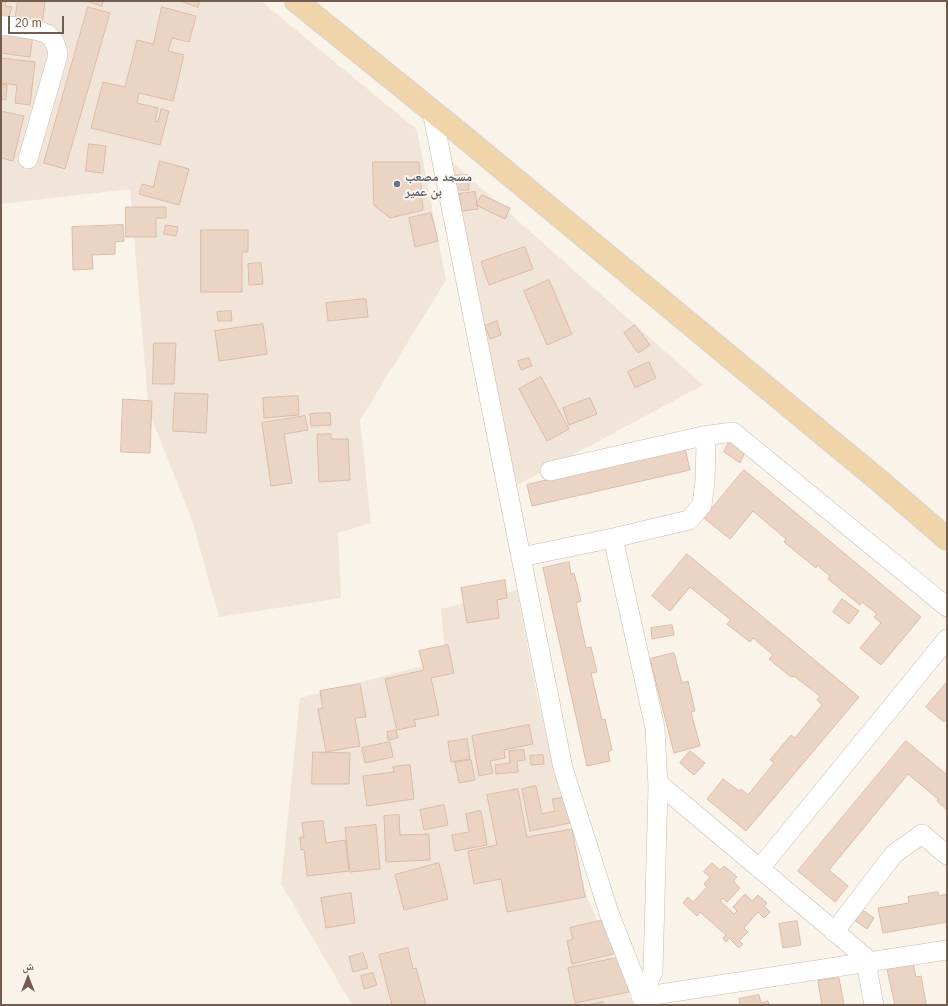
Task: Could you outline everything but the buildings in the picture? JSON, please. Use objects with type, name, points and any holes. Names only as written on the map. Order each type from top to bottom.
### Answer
[{"type":"main road","points":[[296,1],[432,111],[882,483],[947,539]]},
{"type":"street","points":[[1,26],[45,32],[52,38],[57,46],[58,55],[28,159]]},
{"type":"street","points":[[432,111],[563,768],[609,913],[643,1001]]},
{"type":"street","points":[[550,471],[702,436],[733,432],[947,607]]},
{"type":"street","points":[[521,557],[613,538],[689,520],[702,505],[705,481],[706,444],[702,436]]},
{"type":"street","points":[[613,538],[655,728],[658,783],[653,972],[643,1001]]},
{"type":"street","points":[[760,868],[947,639]]},
{"type":"street","points":[[658,783],[865,957],[874,1005]]},
{"type":"street","points":[[834,932],[894,854],[922,834],[947,855]]},
{"type":"street","points":[[643,1001],[865,961],[947,950]]},
{"type":"shaded area","points":[[1,1],[261,1],[417,130],[446,280],[360,420],[371,523],[338,533],[341,598],[219,617],[192,520],[149,412],[130,189],[1,204]]},
{"type":"shaded area","points":[[436,148],[703,385],[517,485]]},
{"type":"shaded area","points":[[517,590],[538,701],[586,894],[633,1005],[352,1005],[281,884],[300,698],[446,660],[441,609]]},
{"type":"place","name":"مسجد مصعب بن عمير","points":[[397,184]]}]
